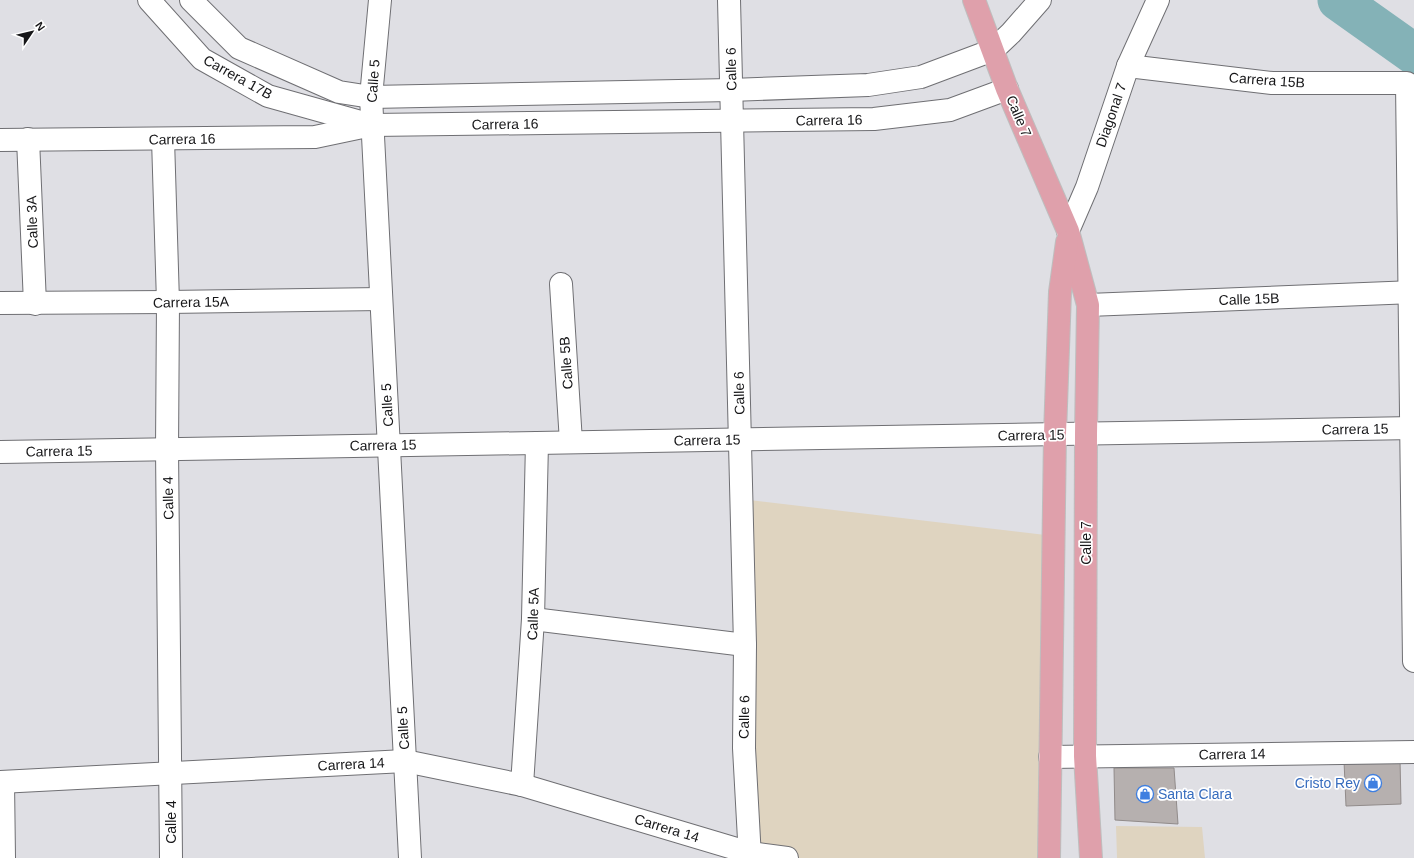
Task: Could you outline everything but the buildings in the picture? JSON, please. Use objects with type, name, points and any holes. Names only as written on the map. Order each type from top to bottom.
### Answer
[{"type":"main road","name":"Calle 7","points":[[974,0],[1007,89],[1068,231],[1088,305],[1085,756],[1091,858]]},
{"type":"main road","points":[[1049,858],[1055,434],[1060,292],[1068,231]]},
{"type":"street","name":"Carrera 17B","points":[[149,0],[202,59],[268,96],[372,125]]},
{"type":"street","name":"Carrera 17B","points":[[191,0],[239,48],[339,92],[371,97]]},
{"type":"street","name":"Calle 5","points":[[380,0],[371,97],[410,858]]},
{"type":"street","name":"Calle 6","points":[[729,0],[745,645],[744,748],[750,855]]},
{"type":"street","points":[[993,50],[1012,33],[1040,0]]},
{"type":"street","name":"Diagonal 7","points":[[1068,231],[1087,188],[1128,66],[1158,0]]},
{"type":"street","name":"Carrera 16","points":[[371,97],[731,90],[868,85],[921,77],[993,50]]},
{"type":"street","name":"Carrera 15B","points":[[1128,66],[1272,83],[1407,83],[1412,292]]},
{"type":"street","name":"Carrera 16","points":[[0,140],[315,137],[372,125],[732,122],[874,119],[950,110],[1007,89]]},
{"type":"street","name":"Calle 4","points":[[163,139],[168,302],[167,449],[171,858]]},
{"type":"street","name":"Calle 3A","points":[[28,140],[35,304]]},
{"type":"street","name":"Calle 5B","points":[[561,284],[571,442]]},
{"type":"street","points":[[1412,292],[1414,661]]},
{"type":"street","name":"Calle 15B","points":[[1088,305],[1412,292]]},
{"type":"street","name":"Carrera 15A","points":[[0,303],[35,304],[381,298]]},
{"type":"street","name":"Carrera 15","points":[[0,452],[1412,428]]},
{"type":"street","name":"Calle 5A","points":[[522,785],[533,619],[537,443]]},
{"type":"street","points":[[533,619],[745,645]]},
{"type":"street","name":"Carrera 14","points":[[1050,757],[1414,752]]},
{"type":"street","name":"Carrera 14","points":[[2,782],[404,761],[522,785],[750,855],[786,858]]},
{"type":"street","points":[[2,782],[4,858]]},
{"type":"shaded area","points":[[741,499],[1054,536],[1049,858],[787,858],[750,853]]},
{"type":"shaded area","points":[[1116,826],[1202,827],[1205,858],[1117,858]]},
{"type":"waterway","points":[[1338,0],[1414,54]]},
{"type":"place","name":"Cristo Rey","points":[[1373,783]]},
{"type":"place","name":"Santa Clara","points":[[1145,794]]}]
